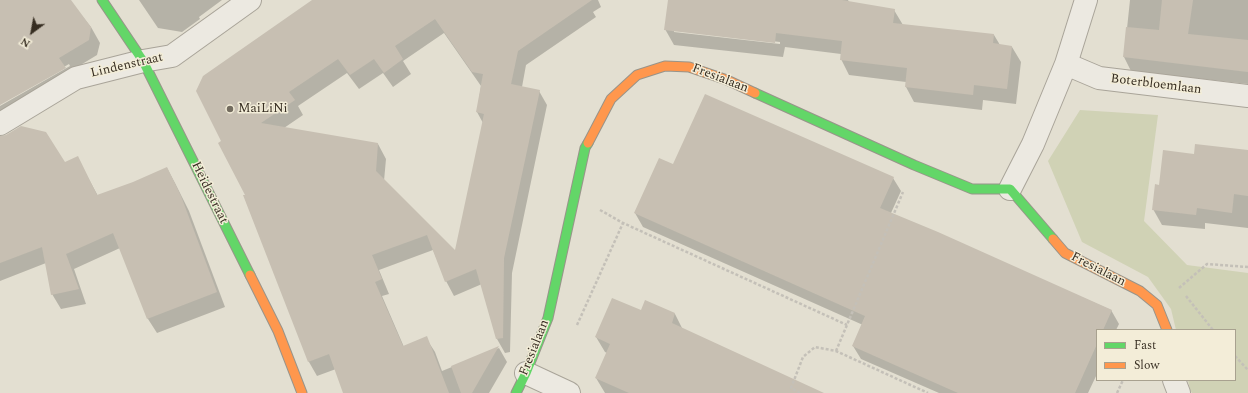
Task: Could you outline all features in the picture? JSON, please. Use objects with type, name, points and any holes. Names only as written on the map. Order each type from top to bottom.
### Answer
[{"type":"street","name":"Heidestraat","points":[[102,0],[143,61],[278,331],[302,393]]},
{"type":"street","name":"Lindenstraat","points":[[0,124],[76,78],[143,61],[172,56],[250,0]]},
{"type":"street","points":[[1010,189],[1034,144],[1066,64],[1086,0]]},
{"type":"street","name":"Boterbloemlaan","points":[[1066,64],[1099,78],[1248,96]]},
{"type":"street","name":"Fresialaan","points":[[516,393],[526,373],[548,318],[585,148],[611,99],[637,75],[665,66],[689,67],[727,80],[914,165],[972,189],[1010,189],[1065,253],[1140,291],[1157,305],[1168,329]]},
{"type":"street","points":[[526,373],[569,393]]},
{"type":"street","points":[[1174,381],[1179,393]]},
{"type":"path","points":[[836,352],[914,165]]},
{"type":"path","points":[[575,197],[623,223],[847,325]]},
{"type":"path","points":[[575,328],[623,223]]},
{"type":"path","points":[[1157,305],[1208,264],[1248,267]]},
{"type":"path","points":[[1184,294],[1212,329]]},
{"type":"path","points":[[800,393],[791,388],[803,357],[815,347],[836,352],[928,393]]},
{"type":"path","points":[[1236,357],[1248,370]]},
{"type":"path","points":[[1117,393],[1123,381]]},
{"type":"green space","points":[[1080,110],[1158,115],[1144,221],[1187,265],[1248,273],[1248,393],[1192,393],[1188,381],[1236,381],[1236,329],[1176,329],[1171,309],[1148,277],[1082,242],[1048,161]]},
{"type":"building","points":[[0,0],[71,0],[91,27],[89,40],[59,58],[66,68],[0,105]]},
{"type":"building","points":[[312,0],[592,0],[518,51],[511,84],[540,90],[504,258],[503,338],[496,339],[476,269],[445,282],[427,235],[372,255],[382,279],[375,282],[403,346],[427,336],[449,393],[343,393],[329,354],[308,362],[243,195],[245,195],[218,143],[221,141],[196,91],[203,76]],"holes":[[[435,19],[472,72],[483,74],[476,112],[484,114],[455,250],[376,171],[378,143],[261,123],[295,100],[289,92],[338,59],[350,75],[374,59],[384,73],[403,59],[395,46]]]},
{"type":"building","points":[[668,0],[842,0],[895,9],[893,23],[994,34],[993,43],[1012,46],[1007,89],[974,85],[973,95],[905,87],[907,68],[840,60],[842,41],[776,33],[775,43],[664,30]]},
{"type":"building","points":[[1162,0],[1193,0],[1188,34],[1248,40],[1248,72],[1123,57],[1126,27],[1159,30]]},
{"type":"building","points":[[705,94],[894,177],[880,208],[938,232],[1112,310],[1103,329],[1096,329],[1096,346],[1075,393],[958,393],[852,346],[865,316],[634,213],[659,158],[673,164]]},
{"type":"building","points":[[21,126],[46,132],[65,162],[78,156],[97,195],[133,182],[167,167],[181,196],[217,292],[147,319],[113,233],[66,254],[79,289],[51,295],[42,247],[0,263],[0,136],[6,135]]},
{"type":"building","points":[[1195,144],[1248,150],[1248,196],[1234,194],[1232,213],[1197,208],[1196,215],[1152,210],[1155,184],[1159,185],[1163,150],[1194,154]]},
{"type":"building","points":[[612,298],[641,310],[645,300],[675,313],[672,323],[824,393],[629,393],[595,378],[610,344],[595,337]]},
{"type":"building","points":[[499,346],[472,393],[461,393],[451,366]]},
{"type":"traffic: fast","points":[[102,0],[143,61],[250,275]]},
{"type":"traffic: fast","points":[[755,93],[914,165],[972,189],[1010,189],[1053,239]]},
{"type":"traffic: fast","points":[[516,393],[526,373],[548,318],[585,148],[588,143]]},
{"type":"traffic: slow","points":[[588,143],[611,99],[637,75],[665,66],[689,67],[727,80],[755,93]]},
{"type":"traffic: slow","points":[[1053,239],[1065,253],[1140,291],[1157,305],[1167,329]]},
{"type":"traffic: slow","points":[[250,275],[278,331],[302,393]]},
{"type":"place","name":"MaiLiNi","points":[[230,109]]}]
